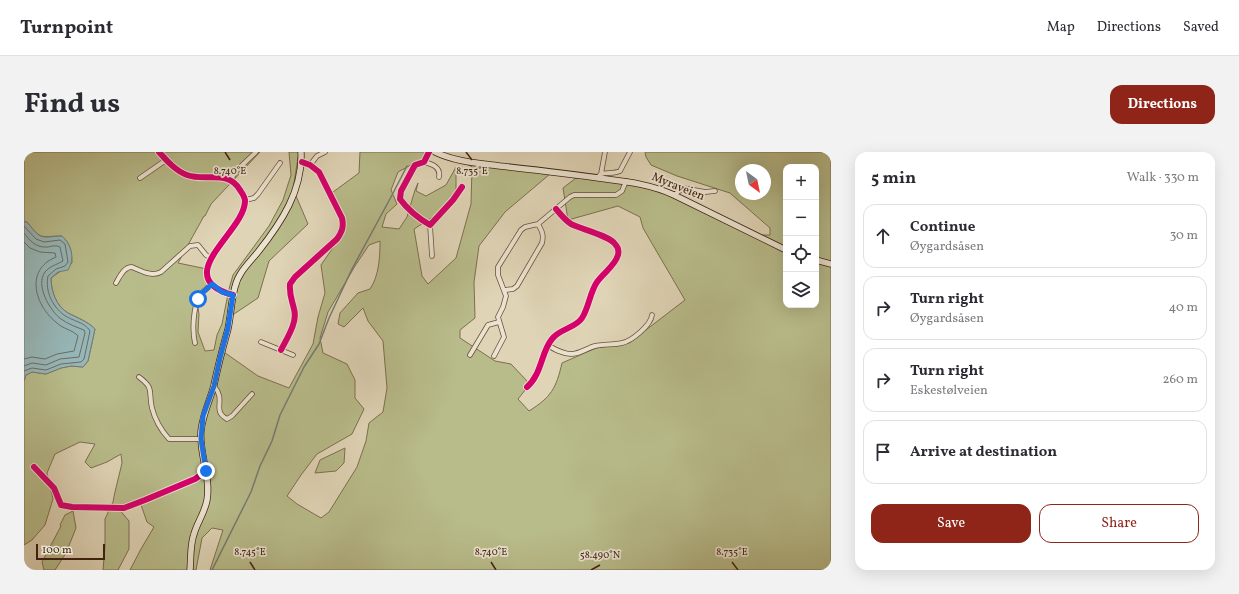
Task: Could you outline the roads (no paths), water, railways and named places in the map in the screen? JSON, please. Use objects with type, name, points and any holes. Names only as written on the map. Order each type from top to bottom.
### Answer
[{"type":"main road","points":[[190,570],[194,534],[207,500],[207,481],[201,439],[203,416],[214,386],[228,328],[235,287],[241,273],[272,235],[283,218],[298,186],[302,162],[301,152]]},
{"type":"main road","name":"Myraveien","points":[[435,152],[474,163],[599,176],[657,188],[783,249]]},
{"type":"main road","points":[[819,261],[831,264]]},
{"type":"street","points":[[159,152],[180,172],[186,175],[202,178],[217,176],[231,180],[238,186],[245,200],[240,217],[211,258],[208,268],[208,275],[212,284],[222,292],[233,295]]},
{"type":"street","points":[[231,180],[235,172],[256,152]]},
{"type":"street","points":[[310,165],[317,156],[325,152]]},
{"type":"street","points":[[424,162],[429,152]]},
{"type":"street","points":[[599,176],[605,152]]},
{"type":"street","points":[[599,176],[606,173],[616,173],[620,171],[630,152]]},
{"type":"street","points":[[140,178],[166,160]]},
{"type":"street","points":[[281,350],[295,317],[295,309],[290,298],[290,284],[337,239],[342,233],[344,226],[342,218],[319,172],[310,165],[302,162]]},
{"type":"street","points":[[430,225],[420,220],[406,207],[400,199],[401,192],[415,165],[424,162],[430,163],[438,168],[440,173],[439,177]]},
{"type":"street","points":[[245,200],[254,198],[280,163]]},
{"type":"street","points":[[494,356],[504,337],[498,317],[506,301],[505,290],[498,275],[498,267],[521,230],[525,227],[538,224],[574,195],[616,195],[622,191],[626,181]]},
{"type":"street","points":[[432,256],[430,225],[454,200],[462,187]]},
{"type":"street","points":[[674,195],[683,188],[704,192],[715,191]]},
{"type":"street","points":[[527,387],[536,376],[552,339],[582,318],[596,283],[614,262],[618,250],[611,239],[570,224],[556,209]]},
{"type":"street","points":[[505,290],[513,289],[516,286],[542,243],[543,232],[538,224]]},
{"type":"street","points":[[116,283],[126,268],[129,267],[156,275],[190,246],[198,245],[206,255],[211,258]]},
{"type":"street","points":[[195,343],[193,332],[198,299],[201,294],[212,284]]},
{"type":"street","points":[[549,346],[559,351],[576,354],[597,346],[623,343],[631,339],[650,323],[652,315]]},
{"type":"street","points":[[470,355],[488,326],[499,322]]},
{"type":"street","points":[[261,342],[293,355]]},
{"type":"street","points":[[139,377],[148,384],[151,391],[151,406],[155,420],[169,439],[201,439]]},
{"type":"street","points":[[214,386],[220,396],[219,410],[222,416],[227,419],[232,416],[252,394]]},
{"type":"street","points":[[34,467],[54,488],[61,505],[72,507],[124,508],[195,479],[206,471]]},
{"type":"water","points":[[24,222],[27,222],[39,235],[45,237],[62,236],[68,244],[72,257],[70,266],[68,270],[58,272],[51,278],[53,293],[57,302],[64,310],[95,329],[88,361],[83,367],[71,366],[46,374],[32,372],[26,375],[24,381]]},
{"type":"waterway","points":[[212,570],[251,492],[260,466],[272,441],[280,415],[304,367],[319,344],[329,318],[352,269],[407,166]]}]
